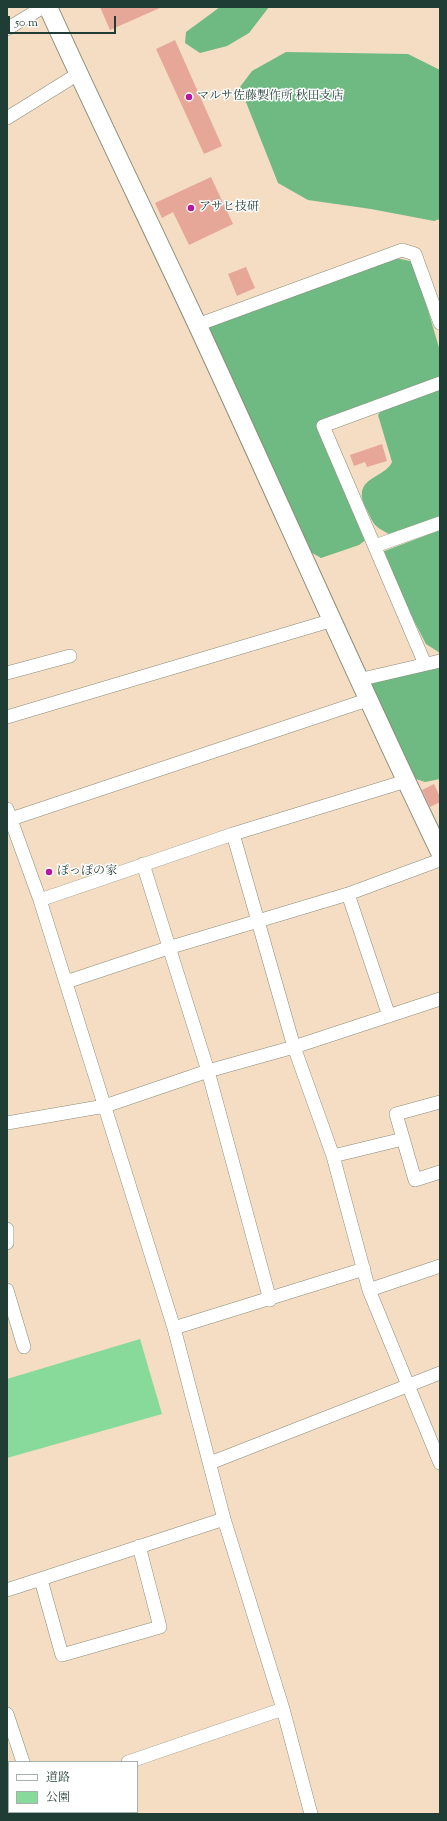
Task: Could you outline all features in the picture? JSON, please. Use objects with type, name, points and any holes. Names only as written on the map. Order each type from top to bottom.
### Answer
[{"type":"street","points":[[7,29],[43,7]]},
{"type":"street","points":[[48,7],[333,620],[367,700],[440,852]]},
{"type":"street","points":[[7,118],[78,74]]},
{"type":"street","points":[[197,325],[402,250],[415,254],[437,304],[440,323]]},
{"type":"street","points":[[425,664],[324,426],[440,383]]},
{"type":"street","points":[[375,546],[440,523]]},
{"type":"street","points":[[7,717],[333,620]]},
{"type":"street","points":[[7,673],[70,656]]},
{"type":"street","points":[[358,680],[440,661]]},
{"type":"street","points":[[312,1814],[283,1709],[224,1519],[174,1328],[40,900],[9,814],[367,700]]},
{"type":"street","points":[[40,900],[233,834],[406,781]]},
{"type":"street","points":[[233,834],[294,1047],[333,1156],[370,1290],[440,1463]]},
{"type":"street","points":[[66,982],[168,948],[348,894],[440,860]]},
{"type":"street","points":[[143,864],[168,948],[208,1071],[270,1300]]},
{"type":"street","points":[[348,894],[389,1016]]},
{"type":"street","points":[[7,1123],[105,1106],[208,1071],[294,1047],[440,999]]},
{"type":"street","points":[[440,1102],[396,1114],[415,1180],[440,1172]]},
{"type":"street","points":[[333,1156],[403,1139]]},
{"type":"street","points":[[7,1229],[7,1243]]},
{"type":"street","points":[[370,1290],[440,1266]]},
{"type":"street","points":[[174,1328],[270,1300],[364,1268]]},
{"type":"street","points":[[7,1290],[24,1347]]},
{"type":"street","points":[[210,1463],[440,1373]]},
{"type":"street","points":[[7,1590],[224,1519]]},
{"type":"street","points":[[41,1580],[62,1655],[160,1627],[139,1546]]},
{"type":"street","points":[[131,1761],[283,1709]]},
{"type":"street","points":[[7,1714],[23,1761]]},
{"type":"green space","points":[[220,7],[269,7],[249,33],[227,46],[200,53],[185,43],[186,32]]},
{"type":"green space","points":[[286,52],[408,54],[440,70],[440,219],[434,221],[371,209],[308,200],[278,183],[240,87],[252,71]]},
{"type":"green space","points":[[396,258],[410,261],[417,273],[440,351],[440,377],[323,419],[367,539],[359,545],[321,558],[309,551],[210,332],[210,325]]},
{"type":"green space","points":[[440,389],[440,516],[389,534],[380,529],[373,522],[363,499],[362,491],[370,480],[388,468],[392,462],[378,415],[381,411]]},
{"type":"green space","points":[[440,530],[440,653],[426,644],[381,557],[382,552]]},
{"type":"green space","points":[[440,667],[440,779],[425,782],[416,779],[369,688],[371,681]]},
{"type":"green space","points":[[140,1339],[162,1414],[7,1458],[7,1379]]},
{"type":"building","points":[[100,7],[162,7],[110,30]]},
{"type":"building","name":"マルサ佐藤製作所 秋田支店","points":[[175,40],[222,146],[204,154],[156,49]]},
{"type":"building","name":"アサヒ技研","points":[[211,177],[233,224],[189,245],[173,212],[162,218],[155,203]]},
{"type":"building","points":[[246,267],[255,288],[237,296],[228,274]]},
{"type":"building","points":[[382,444],[387,461],[367,467],[365,462],[354,466],[350,455]]},
{"type":"building","points":[[434,784],[440,797],[440,802],[430,807],[422,790]]},
{"type":"place","name":"マルサ佐藤製作所 秋田支店","points":[[189,97]]},
{"type":"place","name":"アサヒ技研","points":[[191,208]]},
{"type":"place","name":"ぽっぽの家","points":[[49,872]]}]
